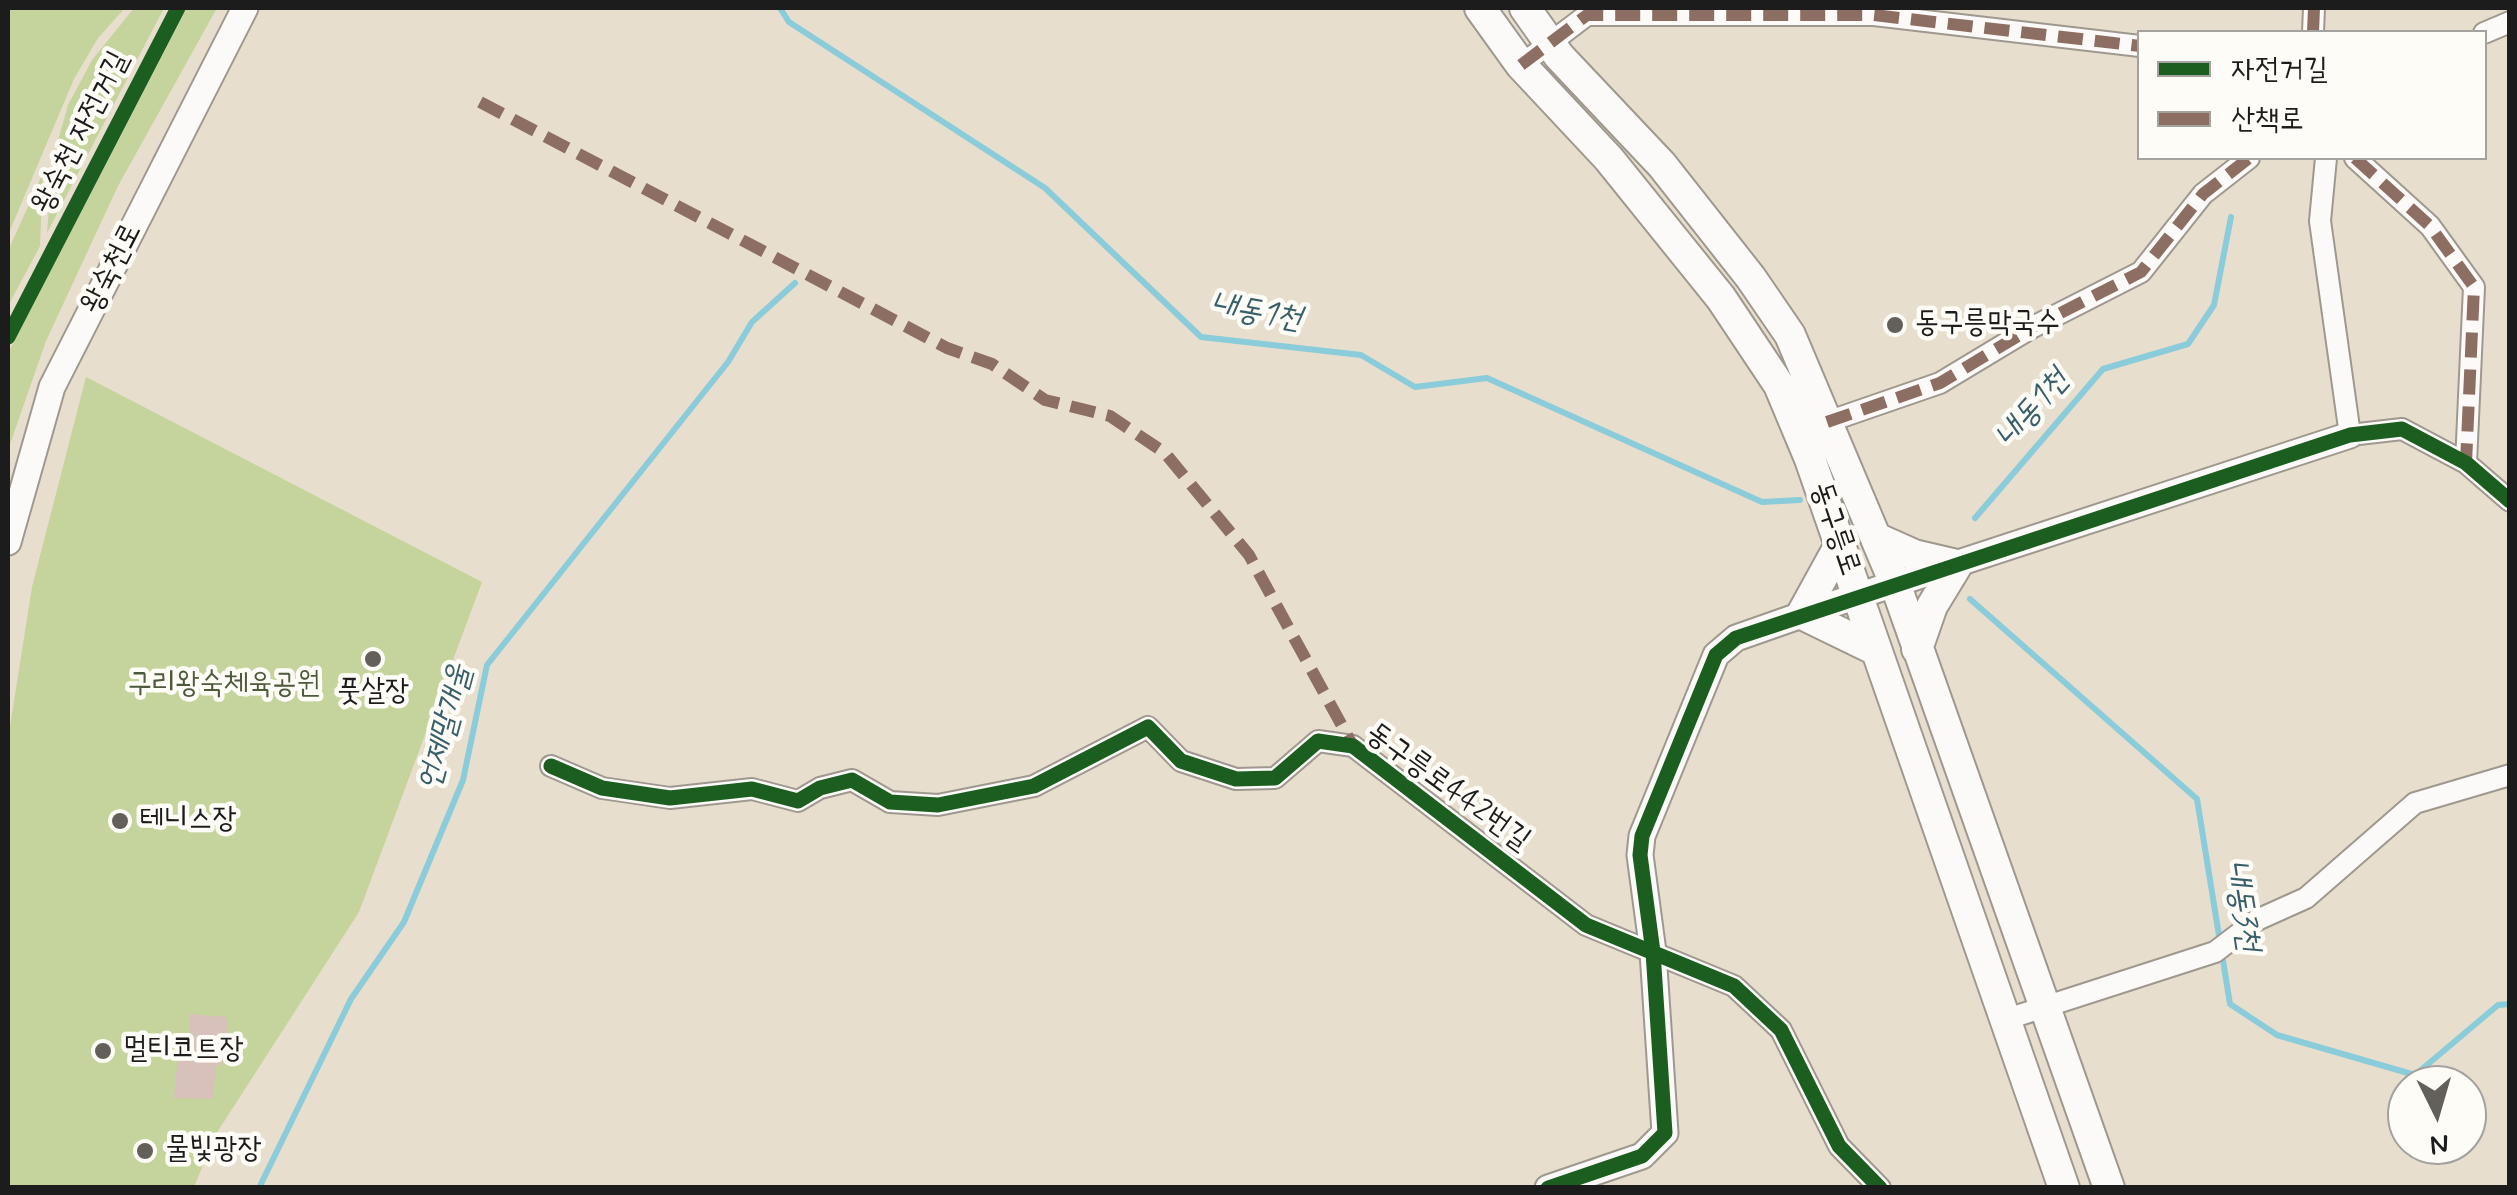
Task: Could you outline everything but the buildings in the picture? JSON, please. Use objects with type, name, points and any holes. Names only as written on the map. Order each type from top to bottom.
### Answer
[{"type":"main road","name":"동구릉로","points":[[1480,8],[1521,65],[1609,159],[1740,327],[1778,385],[1840,545],[2064,1188]]},
{"type":"main road","name":"동구릉로","points":[[1525,8],[1550,44],[1662,165],[1751,278],[1790,335],[1896,586],[2108,1188]]},
{"type":"main road","points":[[1876,538],[1914,555],[1958,565],[1932,606],[1917,649]]},
{"type":"main road","points":[[1840,545],[1802,614],[1876,650]]},
{"type":"street","name":"왕숙천로","points":[[8,542],[52,387],[245,8]]},
{"type":"street","points":[[1521,65],[1588,15],[1855,15],[2137,46]]},
{"type":"street","points":[[1828,422],[1940,384],[2033,328],[2141,272],[2203,194],[2246,160]]},
{"type":"street","points":[[2326,160],[2320,220],[2350,434]]},
{"type":"street","points":[[2357,160],[2430,226],[2474,287],[2466,463]]},
{"type":"street","points":[[1548,1188],[1642,1156],[1656,1147],[1665,1133],[1654,952],[1640,855],[1642,836],[1716,655],[1736,638],[2350,434],[2402,429],[2466,463],[2510,501]]},
{"type":"street","name":"동구릉로442번길","points":[[551,766],[602,788],[670,798],[752,789],[798,801],[820,788],[852,780],[890,802],[938,805],[1034,786],[1148,728],[1181,760],[1236,779],[1275,778],[1318,742],[1353,746],[1586,925],[1734,986],[1781,1030],[1839,1146],[1880,1188]]},
{"type":"street","points":[[2004,1020],[2222,947],[2257,920],[2306,898],[2415,803],[2510,775]]},
{"type":"green space","points":[[8,8],[125,8],[98,38],[74,79],[8,235]]},
{"type":"green space","points":[[134,8],[164,8],[47,233],[53,158],[68,105],[92,60]]},
{"type":"green space","points":[[187,8],[217,8],[118,186],[46,341],[8,450],[8,353]]},
{"type":"green space","points":[[43,173],[40,246],[8,306],[8,251]]},
{"type":"green space","name":"구리왕숙체육공원","points":[[86,377],[482,582],[359,912],[216,1134],[194,1187],[8,1188],[8,739],[32,587]]},
{"type":"waterway","name":"내동1천","points":[[780,8],[789,22],[1045,188],[1201,337],[1361,355],[1415,387],[1487,378],[1762,502],[1800,500]]},
{"type":"waterway","name":"내동1천","points":[[1975,518],[2103,369],[2188,344],[2214,305],[2231,217]]},
{"type":"waterway","name":"언제말개울","points":[[259,1188],[351,999],[404,922],[463,780],[487,665],[728,362],[752,322],[795,283]]},
{"type":"waterway","name":"내동3천","points":[[1970,599],[2197,799],[2230,1004],[2277,1035],[2415,1075],[2498,1005],[2510,1004]]},
{"type":"marked path","points":[[2313,30],[2314,8]]},
{"type":"marked path","points":[[1521,65],[1587,15],[1874,15],[2137,46]]},
{"type":"marked path","points":[[480,102],[947,348],[992,364],[1045,400],[1110,416],[1165,453],[1249,555],[1353,746]]},
{"type":"marked path","points":[[1827,422],[1940,383],[2033,327],[2141,272],[2203,194],[2246,160]]},
{"type":"marked path","points":[[2357,160],[2430,226],[2474,287],[2466,463]]},
{"type":"cycle path","name":"왕숙천 자전거길","points":[[8,337],[178,8]]},
{"type":"cycle path","points":[[1548,1188],[1642,1156],[1665,1133],[1653,952],[1640,855],[1642,836],[1716,655],[1736,638],[2350,435],[2402,429],[2466,463],[2510,501]]},
{"type":"cycle path","points":[[551,766],[602,788],[670,798],[752,789],[798,801],[820,788],[852,780],[890,802],[938,805],[1034,786],[1148,727],[1181,761],[1236,779],[1275,778],[1318,741],[1353,746],[1586,925],[1734,986],[1781,1030],[1839,1146],[1880,1188]]},
{"type":"place","name":"동구릉막국수","points":[[1895,325]]},
{"type":"place","name":"풋살장","points":[[373,659]]},
{"type":"place","name":"테니스장","points":[[120,821]]},
{"type":"place","name":"멀티코트장","points":[[103,1051]]},
{"type":"place","name":"물빛광장","points":[[145,1151]]}]
